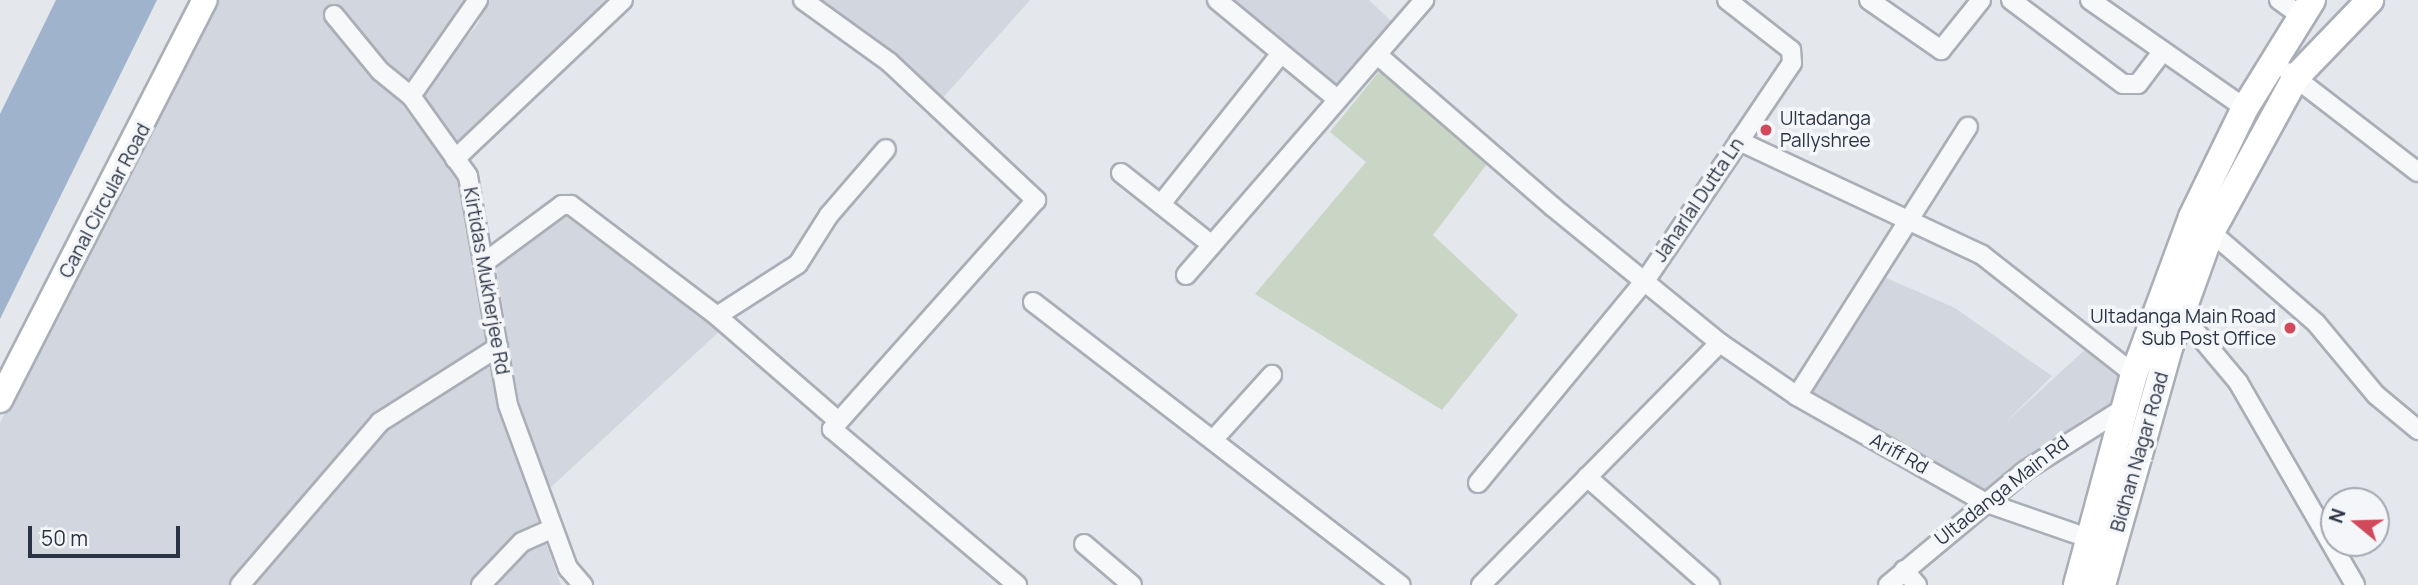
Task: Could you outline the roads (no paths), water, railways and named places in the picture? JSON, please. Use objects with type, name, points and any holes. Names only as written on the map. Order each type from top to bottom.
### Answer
[{"type":"main road","name":"Canal Circular Road","points":[[0,400],[205,0]]},
{"type":"main road","name":"Bidhan Nagar Road","points":[[2102,585],[2181,314],[2211,232],[2296,77],[2371,0]]},
{"type":"main road","name":"Bidhan Nagar Road","points":[[2077,585],[2134,374],[2192,217],[2245,108],[2306,8]]},
{"type":"street","points":[[411,96],[478,0]]},
{"type":"street","points":[[455,159],[623,0]]},
{"type":"street","points":[[803,0],[889,62],[1036,200],[836,419],[832,435],[1017,585]]},
{"type":"street","points":[[1217,0],[1280,55],[1336,98]]},
{"type":"street","points":[[1186,275],[1336,98],[1380,57],[1424,0]]},
{"type":"street","name":"Jaharlal Dutta Ln","points":[[1478,483],[1647,278],[1795,56],[1727,0]]},
{"type":"street","points":[[1869,0],[1941,50],[1982,0]]},
{"type":"street","points":[[2011,0],[2123,84],[2138,84],[2163,51]]},
{"type":"street","points":[[2090,0],[2245,108]]},
{"type":"street","points":[[2279,0],[2306,8]]},
{"type":"street","name":"Kirtidas Mukherjee Rd","points":[[334,15],[380,71],[411,96],[468,176],[508,405],[568,568],[583,585]]},
{"type":"street","points":[[1161,204],[1280,55]]},
{"type":"street","name":"Ariff Rd","points":[[1380,57],[1553,207],[1647,278],[1720,343],[1797,396],[1984,502],[2091,539]]},
{"type":"street","points":[[2272,63],[2296,77],[2418,172]]},
{"type":"street","points":[[1797,396],[1968,127]]},
{"type":"street","points":[[1739,141],[1982,255],[2134,374]]},
{"type":"street","points":[[717,316],[798,264],[829,215],[886,149]]},
{"type":"street","points":[[1121,173],[1212,245]]},
{"type":"street","points":[[485,262],[567,204],[717,316],[836,419]]},
{"type":"street","points":[[2211,232],[2316,323],[2376,395],[2418,430]]},
{"type":"street","points":[[1033,302],[1401,585]]},
{"type":"street","points":[[2181,314],[2238,383],[2355,585]]},
{"type":"street","points":[[1480,585],[1720,343]]},
{"type":"street","points":[[240,585],[380,422],[498,348]]},
{"type":"street","points":[[1213,440],[1272,375]]},
{"type":"street","name":"Ultadanga Main Rd","points":[[1888,585],[1984,502],[2092,423],[2124,408]]},
{"type":"street","points":[[1587,477],[1710,585]]},
{"type":"street","points":[[481,585],[522,542],[553,528]]},
{"type":"street","points":[[1084,544],[1132,585]]},
{"type":"street","points":[[1904,570],[1917,585]]},
{"type":"water","points":[[56,0],[157,0],[0,319],[0,114]]},
{"type":"place","name":"Ultadanga Pallyshree","points":[[1766,130]]},
{"type":"place","name":"Ultadanga Main Road Sub Post Office","points":[[2290,328]]}]
